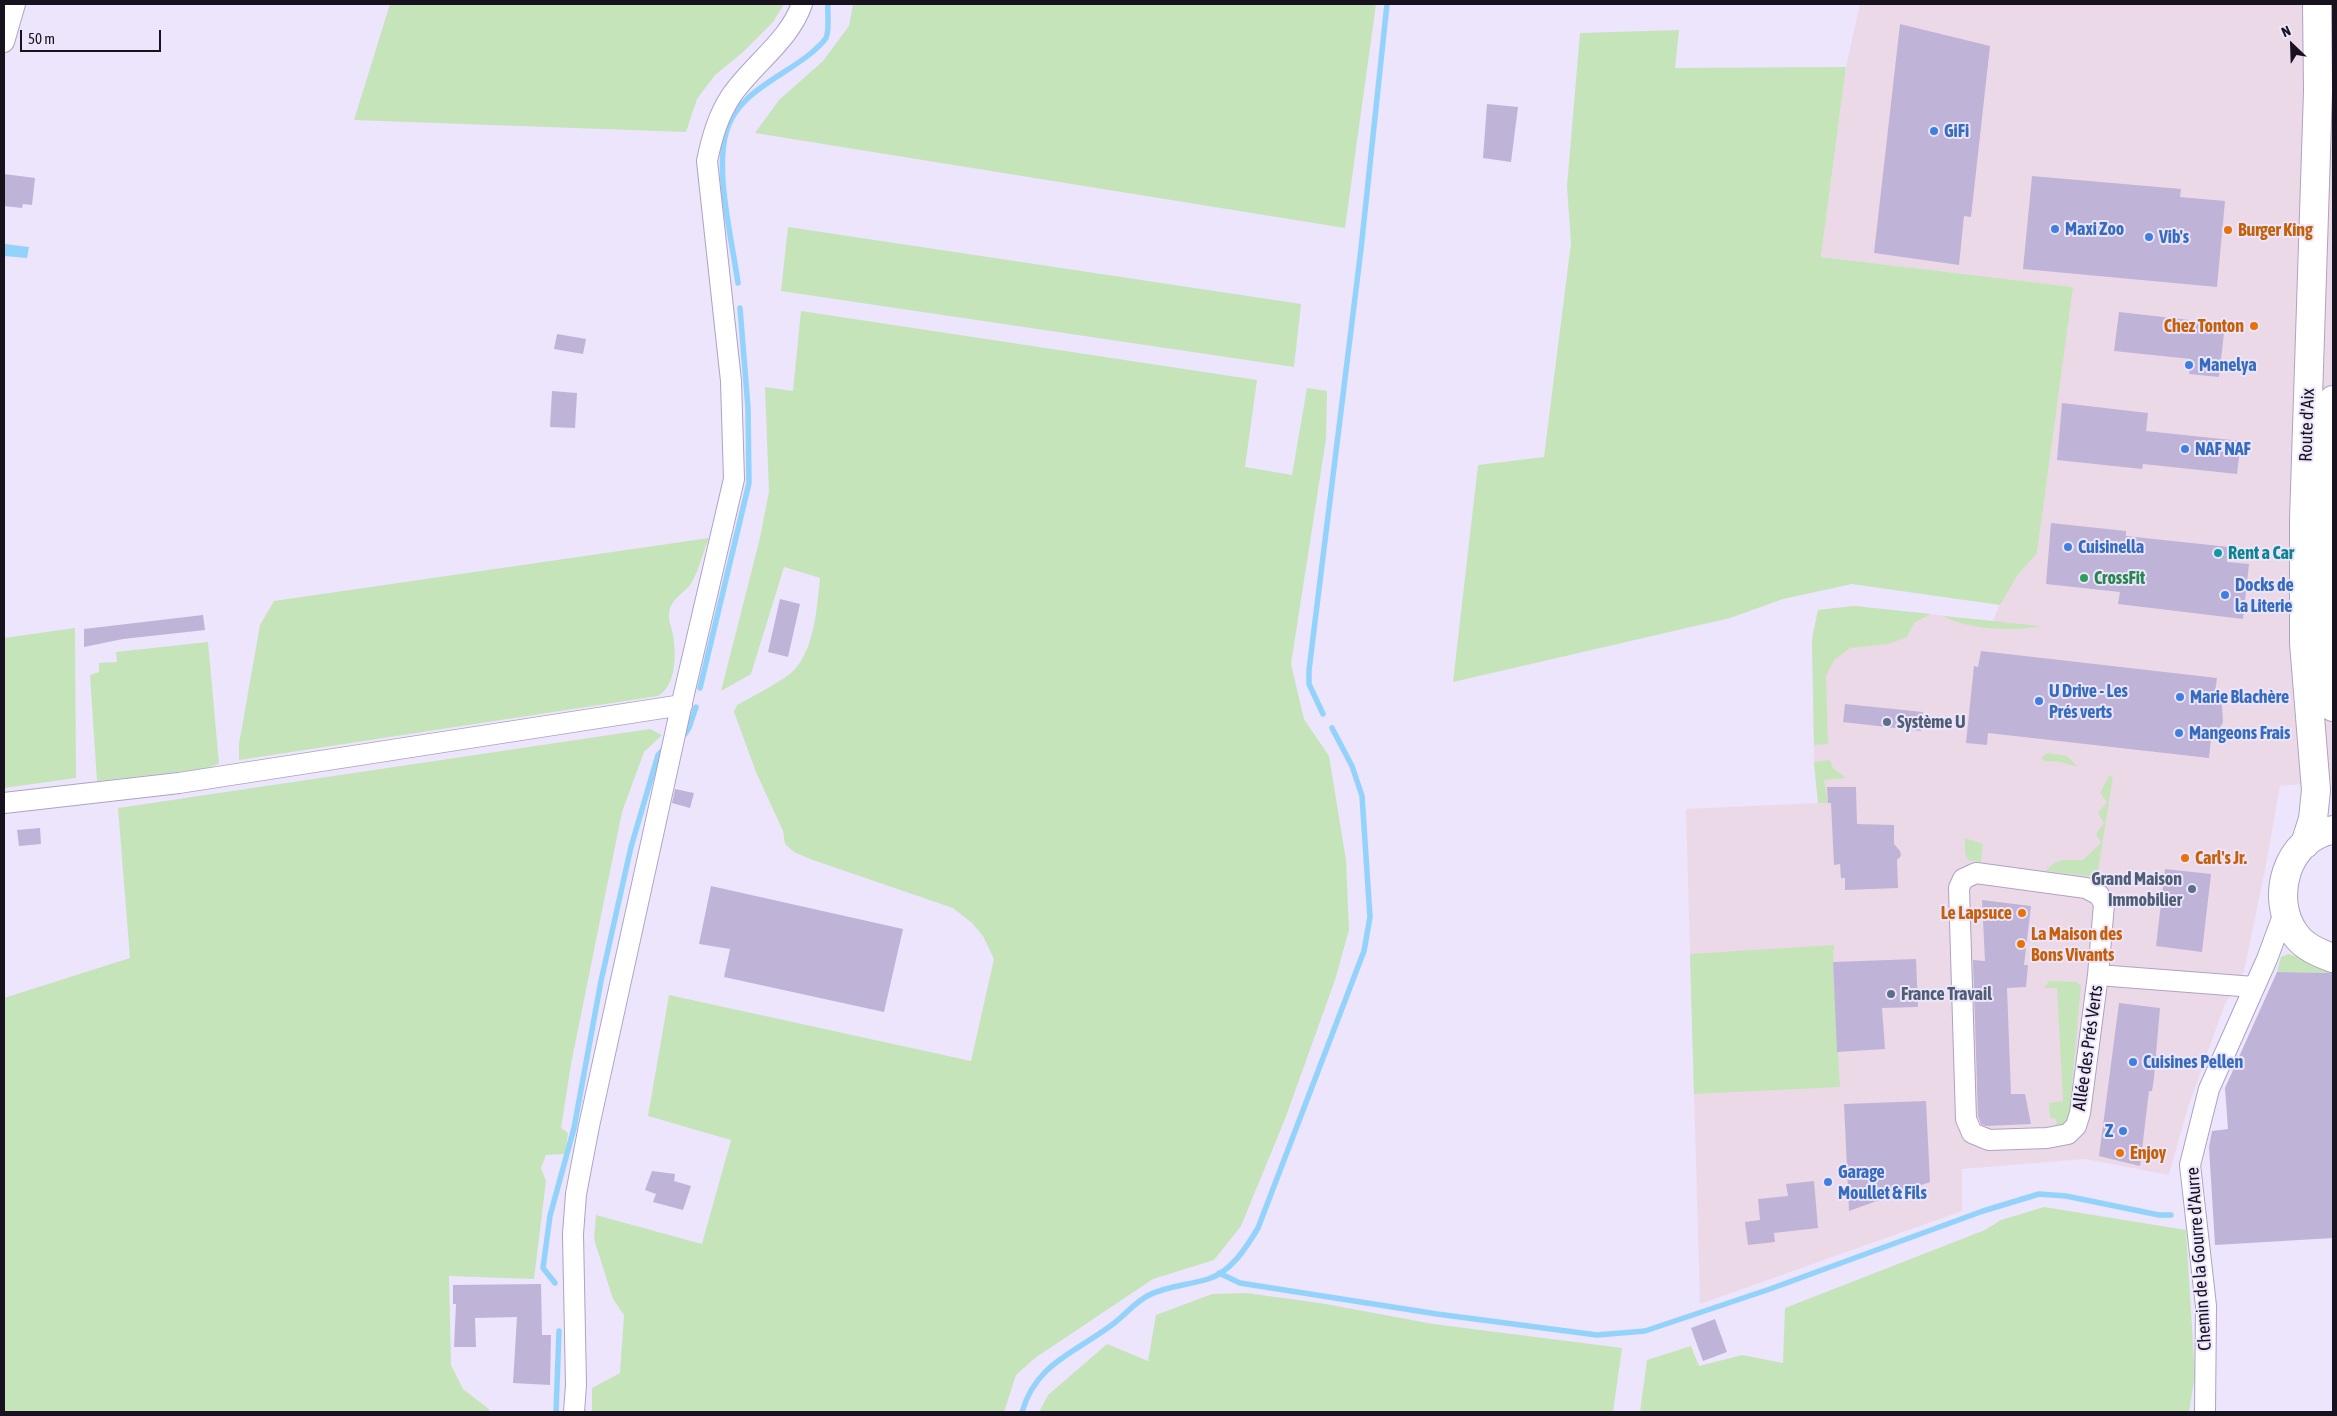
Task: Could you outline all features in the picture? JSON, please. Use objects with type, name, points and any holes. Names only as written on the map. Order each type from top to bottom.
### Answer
[{"type":"main road","name":"Route d'Aix","points":[[2305,844],[2313,819],[2316,790],[2304,643],[2304,520],[2318,91],[2317,4]]},
{"type":"main road","name":"Route d'Aix","points":[[2333,400],[2329,611],[2333,707]]},
{"type":"main road","points":[[2333,830],[2326,831],[2305,844],[2289,863],[2282,888],[2284,913],[2295,934],[2313,950],[2333,958]]},
{"type":"street","points":[[4,42],[15,4]]},
{"type":"street","points":[[574,1412],[576,1385],[572,1234],[576,1194],[589,1126],[682,705],[734,479],[730,372],[724,297],[709,190],[707,161],[713,132],[732,95],[787,33],[802,4]]},
{"type":"street","points":[[4,803],[179,783],[682,705]]},
{"type":"street","name":"Allée des Prés Verts","points":[[1976,873],[2086,888],[2100,896],[2104,904],[2098,975],[2080,1113],[2076,1126],[2068,1134],[2046,1138],[1989,1140],[1972,1133],[1966,1120],[1962,1017],[1959,888],[1963,879],[1976,873]]},
{"type":"street","name":"Chemin de la Gourre d'Aurre","points":[[2205,1412],[2206,1306],[2190,1165],[2209,1089],[2267,958],[2284,913]]},
{"type":"street","points":[[2098,975],[2254,987]]},
{"type":"shaded area","points":[[1860,4],[2333,4],[2333,781],[2280,786],[2244,971],[2225,1004],[2188,1107],[2169,1175],[2085,1159],[1962,1169],[1962,1211],[1700,1304],[1686,809],[1818,803],[1814,762],[1812,639],[1818,610],[1854,606],[1993,621],[2003,596],[2037,553],[2072,287],[1821,257],[1846,67]]},
{"type":"green space","points":[[390,4],[784,4],[773,22],[742,53],[715,75],[697,99],[686,132],[354,120]]},
{"type":"green space","points":[[853,4],[1376,4],[1345,228],[755,133],[779,100],[823,61],[849,26]]},
{"type":"green space","points":[[1679,30],[1675,68],[1846,67],[1821,257],[2073,287],[2037,553],[2017,576],[2000,605],[1852,584],[1783,599],[1730,618],[1453,682],[1478,465],[1544,457],[1571,243],[1567,186],[1580,33]]},
{"type":"green space","points":[[788,227],[1301,304],[1294,367],[781,291]]},
{"type":"green space","points":[[801,311],[1257,380],[1245,467],[1292,475],[1307,388],[1327,391],[1326,439],[1291,664],[1304,719],[1329,756],[1346,860],[1349,930],[1335,980],[1285,1119],[1241,1226],[1214,1260],[1153,1279],[1035,1358],[1016,1375],[1004,1412],[592,1412],[592,1388],[620,1373],[624,1315],[613,1299],[594,1239],[596,1215],[702,1244],[731,1140],[648,1116],[669,995],[971,1061],[994,959],[983,936],[972,923],[953,908],[810,859],[794,852],[785,844],[783,831],[756,772],[734,712],[737,705],[791,673],[802,659],[814,625],[820,578],[784,567],[751,674],[721,691],[759,542],[769,492],[765,387],[793,391]]},
{"type":"green space","points":[[709,538],[694,578],[671,605],[669,618],[675,651],[674,669],[669,684],[658,696],[239,760],[239,744],[260,625],[274,601]]},
{"type":"green space","points":[[1854,606],[1931,614],[1914,623],[1907,637],[1888,644],[1850,648],[1834,660],[1826,676],[1828,744],[1814,745],[1812,639],[1818,610]]},
{"type":"green space","points":[[1943,616],[2040,626],[2017,629],[1990,628],[1964,624]]},
{"type":"green space","points":[[75,628],[76,778],[4,788],[4,638]]},
{"type":"green space","points":[[208,642],[219,764],[203,769],[97,781],[90,675],[99,672],[99,663],[117,662],[116,652]]},
{"type":"green space","points":[[650,729],[662,735],[644,752],[622,812],[571,1064],[561,1128],[568,1133],[565,1154],[546,1155],[541,1168],[546,1181],[534,1279],[449,1276],[451,1365],[463,1389],[489,1409],[489,1412],[4,1412],[4,998],[130,958],[118,808]]},
{"type":"green space","points":[[2048,753],[2067,756],[2078,767],[2060,762],[2044,761],[2041,757]]},
{"type":"green space","points":[[1830,760],[1833,768],[1846,778],[1824,780],[1828,803],[1818,803],[1814,762]]},
{"type":"green space","points":[[2109,776],[2113,777],[2097,877],[2046,871],[2058,861],[2083,860],[2101,843],[2096,834],[2104,823],[2098,813],[2107,802],[2100,793]]},
{"type":"green space","points":[[1965,838],[1983,844],[1981,862],[1968,860],[1965,853]]},
{"type":"green space","points":[[1834,945],[1833,962],[1840,1087],[1694,1094],[1690,954]]},
{"type":"green space","points":[[2288,954],[2333,966],[2333,973],[2277,972],[2281,957]]},
{"type":"green space","points":[[2049,981],[2076,982],[2081,986],[2068,1128],[2057,1127],[2056,1119],[2050,1118],[2049,1103],[2063,1101],[2057,988],[2044,988]]},
{"type":"green space","points":[[2044,1207],[2186,1230],[2195,1375],[2189,1412],[1640,1412],[1647,1360],[1691,1346],[1699,1366],[1742,1355],[1783,1363],[1785,1308],[1985,1230],[2001,1220]]},
{"type":"green space","points":[[1246,1293],[1320,1303],[1433,1324],[1622,1348],[1613,1412],[1039,1412],[1048,1395],[1107,1344],[1148,1361],[1156,1315],[1212,1294]]},
{"type":"water","points":[[5,244],[29,247],[27,258],[4,256]]},
{"type":"building","name":"GiFi","points":[[1900,24],[1990,46],[1971,217],[1964,216],[1959,265],[1874,253]]},
{"type":"building","points":[[1487,104],[1518,107],[1511,162],[1483,158]]},
{"type":"building","points":[[4,174],[35,178],[32,205],[23,204],[22,208],[4,206]]},
{"type":"building","points":[[2032,176],[2181,189],[2180,197],[2225,201],[2217,287],[2023,269]]},
{"type":"building","points":[[2119,312],[2225,324],[2219,377],[2189,374],[2191,359],[2114,351]]},
{"type":"building","points":[[557,334],[586,339],[583,354],[554,349]]},
{"type":"building","points":[[552,391],[577,393],[575,428],[550,427]]},
{"type":"building","points":[[2062,403],[2148,413],[2146,431],[2241,441],[2237,474],[2143,464],[2142,469],[2057,460]]},
{"type":"building","points":[[2051,523],[2126,531],[2126,536],[2229,547],[2227,562],[2249,564],[2243,619],[2118,604],[2120,592],[2046,584]]},
{"type":"building","points":[[780,599],[800,604],[788,657],[768,652]]},
{"type":"building","points":[[203,615],[205,630],[123,639],[84,647],[84,629]]},
{"type":"building","points":[[1981,651],[2217,678],[2215,693],[2222,706],[2223,722],[2216,736],[2211,739],[2209,758],[1988,733],[1987,745],[1966,743],[1974,666],[1978,667]]},
{"type":"building","points":[[1845,704],[1923,712],[1921,731],[1843,722]]},
{"type":"building","points":[[1827,787],[1856,787],[1857,824],[1894,825],[1894,844],[1900,851],[1901,856],[1897,860],[1898,888],[1845,890],[1845,878],[1841,878],[1840,864],[1834,865],[1831,803],[1828,803]]},
{"type":"building","points":[[675,789],[694,793],[690,808],[672,803]]},
{"type":"building","points":[[40,828],[41,844],[19,846],[17,830]]},
{"type":"building","points":[[2165,869],[2211,874],[2202,952],[2156,946]]},
{"type":"building","points":[[711,886],[903,929],[884,1012],[724,977],[730,949],[699,944]]},
{"type":"building","points":[[1982,900],[2031,906],[2024,965],[2028,965],[2026,987],[2007,988],[2011,1094],[2025,1094],[2031,1124],[1986,1126],[1981,1124],[1978,1116],[1973,960],[1985,961]]},
{"type":"building","points":[[1916,959],[1918,1007],[1882,1008],[1885,1049],[1837,1052],[1833,962]]},
{"type":"building","points":[[2277,972],[2333,973],[2333,1238],[2215,1245],[2209,1147],[2212,1131],[2228,1129],[2225,1088]]},
{"type":"building","points":[[2119,1003],[2160,1008],[2154,1078],[2152,1091],[2149,1091],[2140,1166],[2099,1156]]},
{"type":"building","points":[[1926,1101],[1930,1182],[1849,1211],[1844,1104]]},
{"type":"building","points":[[652,1171],[675,1174],[674,1181],[691,1186],[683,1210],[653,1202],[656,1194],[645,1190]]},
{"type":"building","points":[[1814,1181],[1818,1228],[1774,1233],[1775,1242],[1748,1245],[1745,1222],[1760,1220],[1758,1199],[1788,1196],[1786,1184]]},
{"type":"building","points":[[541,1284],[542,1335],[551,1335],[550,1385],[513,1383],[517,1317],[475,1318],[476,1347],[454,1347],[456,1304],[453,1304],[453,1285]]},
{"type":"building","points":[[1715,1319],[1727,1352],[1703,1361],[1691,1328]]},
{"type":"waterway","points":[[738,283],[723,187],[722,167],[726,133],[731,119],[749,97],[810,54],[826,38],[828,30],[828,4]]},
{"type":"waterway","points":[[1323,714],[1309,684],[1309,670],[1361,249],[1387,4]]},
{"type":"waterway","points":[[700,688],[749,483],[748,408],[740,308]]},
{"type":"waterway","points":[[685,734],[696,707]]},
{"type":"waterway","points":[[1022,1412],[1028,1395],[1047,1370],[1058,1360],[1099,1334],[1149,1295],[1208,1279],[1224,1271],[1243,1251],[1258,1228],[1364,951],[1370,917],[1362,796],[1352,766],[1332,728]]},
{"type":"waterway","points":[[555,1283],[543,1268],[550,1216],[574,1128],[601,981],[631,847],[658,755],[663,750]]},
{"type":"waterway","points":[[1219,1273],[1240,1283],[1437,1314],[1597,1335],[1645,1331],[1770,1289],[1983,1211],[2039,1194],[2066,1196],[2159,1215],[2171,1215]]},
{"type":"waterway","points":[[556,1412],[559,1331]]},
{"type":"place","name":"GiFi","points":[[1934,131]]},
{"type":"place","name":"Maxi Zoo","points":[[2055,229]]},
{"type":"place","name":"Burger King","points":[[2228,230]]},
{"type":"place","name":"Vib's","points":[[2149,237]]},
{"type":"place","name":"Chez Tonton","points":[[2254,326]]},
{"type":"place","name":"Manelya","points":[[2189,365]]},
{"type":"place","name":"NAF NAF","points":[[2185,449]]},
{"type":"place","name":"Cuisinella","points":[[2068,547]]},
{"type":"place","name":"Rent a Car","points":[[2218,553]]},
{"type":"place","name":"CrossFit","points":[[2084,578]]},
{"type":"place","name":"Docks de la Literie","points":[[2225,595]]},
{"type":"place","name":"Marie Blachère","points":[[2180,697]]},
{"type":"place","name":"U Drive - Les Prés verts","points":[[2039,701]]},
{"type":"place","name":"Système U","points":[[1887,722]]},
{"type":"place","name":"Mangeons Frais","points":[[2179,733]]},
{"type":"place","name":"Carl's Jr.","points":[[2185,858]]},
{"type":"place","name":"Grand Maison Immobilier","points":[[2192,889]]},
{"type":"place","name":"Le Lapsuce","points":[[2022,913]]},
{"type":"place","name":"La Maison des Bons Vivants","points":[[2021,944]]},
{"type":"place","name":"France Travail","points":[[1891,994]]},
{"type":"place","name":"Cuisines Pellen","points":[[2133,1062]]},
{"type":"place","name":"Z","points":[[2123,1131]]},
{"type":"place","name":"Enjoy","points":[[2120,1153]]},
{"type":"place","name":"Garage Moullet & Fils","points":[[1828,1182]]}]
